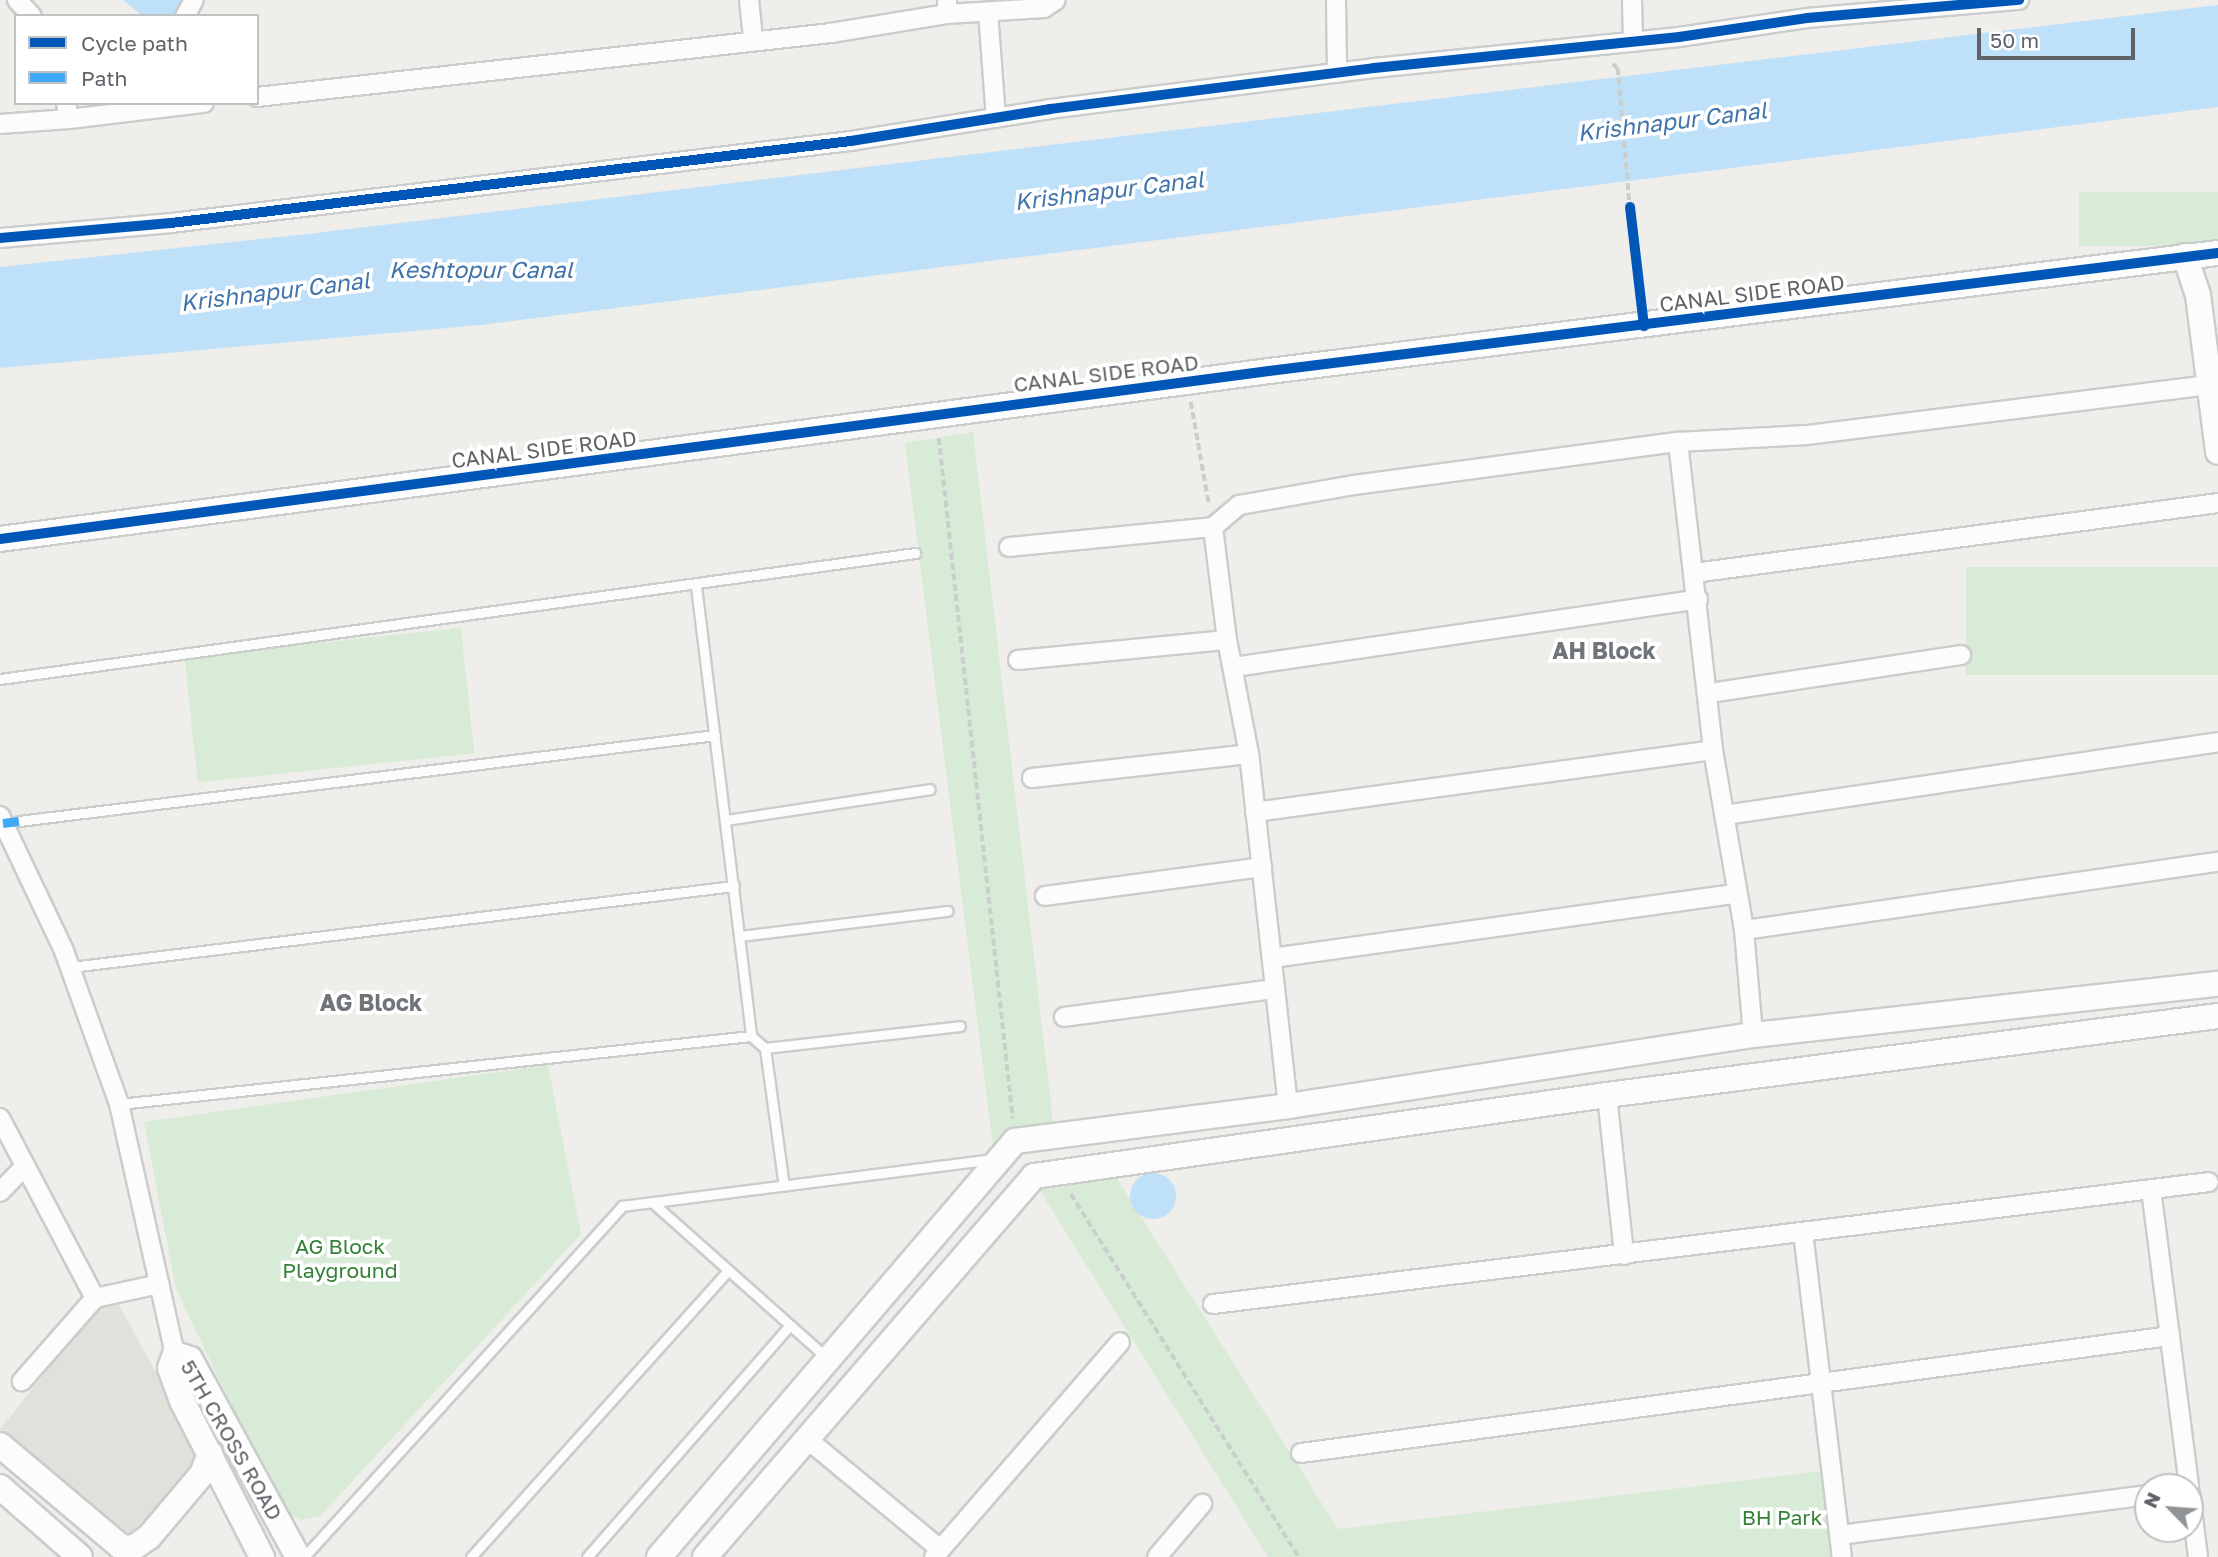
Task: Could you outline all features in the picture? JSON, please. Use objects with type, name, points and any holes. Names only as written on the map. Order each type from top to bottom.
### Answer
[{"type":"main road","name":"CANAL SIDE ROAD","points":[[0,538],[654,456],[1188,382],[2218,253]]},
{"type":"main road","points":[[2185,256],[2198,295],[2218,452]]},
{"type":"main road","points":[[659,1557],[1009,1149],[1753,1035],[2218,984]]},
{"type":"main road","points":[[705,1557],[1034,1175],[1607,1095],[2218,1017]]},
{"type":"main road","points":[[1494,1075],[1498,1111]]},
{"type":"main road","points":[[906,1272],[931,1295]]},
{"type":"main road","name":"5TH CROSS ROAD","points":[[262,1557],[170,1368],[175,1354],[190,1359],[298,1557]]},
{"type":"main road","name":"5TH CROSS ROAD","points":[[0,1445],[121,1547],[134,1548],[149,1538],[202,1474],[210,1454]]},
{"type":"main road","points":[[0,1487],[80,1557]]},
{"type":"street","points":[[17,0],[31,14]]},
{"type":"street","points":[[749,0],[752,39]]},
{"type":"street","points":[[259,97],[752,39],[831,33],[947,7],[988,12],[1044,8],[1056,0]]},
{"type":"street","points":[[1336,0],[1337,73]]},
{"type":"street","points":[[1632,0],[1633,42]]},
{"type":"street","points":[[0,238],[185,221],[851,141],[996,117],[1337,73],[1633,42],[1807,18],[2019,0]]},
{"type":"street","points":[[988,12],[996,117]]},
{"type":"street","points":[[0,124],[68,111],[170,105]]},
{"type":"street","points":[[1009,547],[1213,527],[1239,505],[1354,485],[1678,442],[1807,435],[2210,385]]},
{"type":"street","points":[[1678,442],[1710,693],[1713,750],[1735,894],[1744,930],[1753,1035]]},
{"type":"street","points":[[1694,573],[2218,503]]},
{"type":"street","points":[[1213,527],[1227,640],[1249,754],[1288,1105]]},
{"type":"street","points":[[1234,667],[1698,599]]},
{"type":"street","points":[[1018,660],[1227,640]]},
{"type":"street","points":[[1710,693],[1961,654]]},
{"type":"street","points":[[1725,815],[2218,742]]},
{"type":"street","points":[[1255,812],[1713,750]]},
{"type":"street","points":[[1032,778],[1249,754]]},
{"type":"street","points":[[0,816],[71,967],[119,1104],[175,1354]]},
{"type":"street","points":[[1744,930],[2218,862]]},
{"type":"street","points":[[1045,896],[1262,867]]},
{"type":"street","points":[[1272,958],[1735,894]]},
{"type":"street","points":[[1063,1017],[1275,989]]},
{"type":"street","points":[[1607,1095],[1625,1255]]},
{"type":"street","points":[[0,1118],[95,1298]]},
{"type":"street","points":[[0,1192],[25,1166]]},
{"type":"street","points":[[1213,1304],[2209,1182]]},
{"type":"street","points":[[2151,1189],[2187,1473]]},
{"type":"street","points":[[1803,1232],[1842,1557]]},
{"type":"street","points":[[22,1381],[95,1298],[160,1283]]},
{"type":"street","points":[[1301,1453],[2171,1336]]},
{"type":"street","points":[[807,1438],[937,1553],[1120,1342]]},
{"type":"street","points":[[1840,1535],[2134,1497]]},
{"type":"street","points":[[1157,1557],[1202,1504]]},
{"type":"lane","points":[[0,679],[695,586],[915,553]]},
{"type":"lane","points":[[695,586],[751,1036],[765,1048],[784,1186]]},
{"type":"lane","points":[[19,821],[715,735]]},
{"type":"lane","points":[[726,820],[930,789]]},
{"type":"lane","points":[[71,967],[734,886]]},
{"type":"lane","points":[[740,936],[948,911]]},
{"type":"lane","points":[[765,1048],[961,1026]]},
{"type":"lane","points":[[119,1104],[751,1036]]},
{"type":"lane","points":[[304,1557],[622,1206],[784,1186],[1009,1149]]},
{"type":"lane","points":[[653,1203],[829,1360]]},
{"type":"lane","points":[[471,1557],[728,1271]]},
{"type":"lane","points":[[587,1557],[790,1325]]},
{"type":"path","points":[[1618,68],[1631,220]]},
{"type":"path","points":[[1188,382],[1213,527]]},
{"type":"path","points":[[937,415],[1009,1149]]},
{"type":"path","points":[[1057,1172],[1299,1557]]},
{"type":"shaded area","points":[[111,1291],[198,1448],[182,1489],[124,1544],[0,1429]]},
{"type":"green space","points":[[2079,192],[2218,192],[2218,246],[2079,246]]},
{"type":"green space","points":[[973,432],[1054,1130],[1012,1133],[993,1145],[905,443]]},
{"type":"green space","points":[[1966,567],[2218,567],[2218,675],[1966,675]]},
{"type":"green space","points":[[461,628],[474,753],[198,782],[185,657]]},
{"type":"green space","name":"AG Block Playground","points":[[548,1065],[581,1234],[320,1516],[301,1520],[282,1511],[176,1289],[144,1122]]},
{"type":"green space","name":"BH Park","points":[[1113,1172],[1338,1529],[1822,1471],[1831,1557],[1268,1557],[1037,1186]]},
{"type":"water","points":[[123,0],[191,0],[179,14],[140,14]]},
{"type":"water","name":"Keshtopur Canal","points":[[2218,5],[2218,107],[481,325],[0,368],[0,267],[316,233]]},
{"type":"water","points":[[1153,1173],[1169,1180],[1176,1196],[1169,1212],[1153,1219],[1137,1212],[1130,1196],[1137,1180]]},
{"type":"marked path","points":[[3,823],[19,821]]},
{"type":"cycle path","points":[[0,238],[171,223],[851,141],[1050,109],[1374,68],[1679,37],[1807,18],[2019,0]]},
{"type":"cycle path","points":[[1630,207],[1644,326]]},
{"type":"cycle path","points":[[0,539],[1269,371],[2218,253]]},
{"type":"district","name":"AH Block","points":[[1604,650]]},
{"type":"district","name":"AG Block","points":[[371,1002]]},
{"type":"water label","name":"Krishnapur Canal","points":[[1672,121]]},
{"type":"water label","name":"Krishnapur Canal","points":[[1109,190]]},
{"type":"water label","name":"Krishnapur Canal","points":[[275,291]]}]
